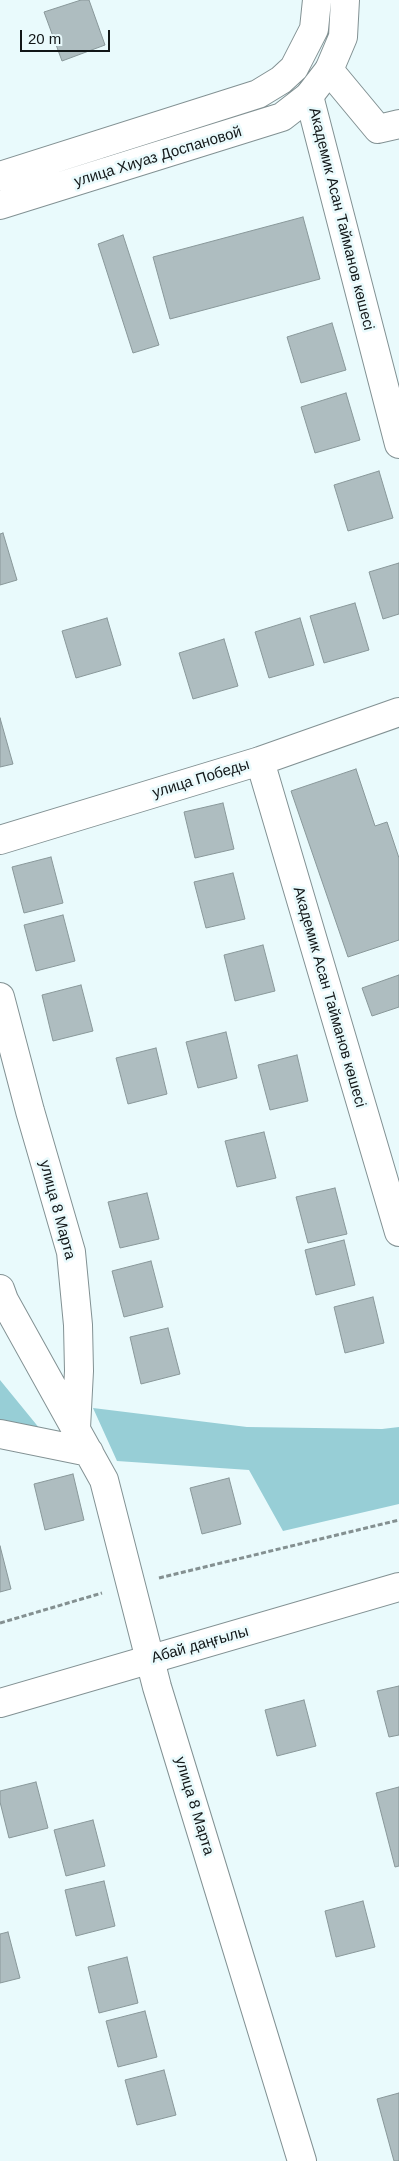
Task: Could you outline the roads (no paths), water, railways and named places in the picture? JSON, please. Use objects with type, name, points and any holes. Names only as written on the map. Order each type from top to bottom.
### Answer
[{"type":"street","name":"улица Хиуаз Доспановой","points":[[0,176],[258,94],[281,80],[294,68],[314,29],[317,0]]},
{"type":"street","name":"Академик Асан Тайманов көшесі","points":[[345,0],[343,37],[329,70],[310,96],[399,444]]},
{"type":"street","points":[[329,70],[378,129],[399,124]]},
{"type":"street","name":"улица Хиуаз Доспановой","points":[[0,205],[282,118],[310,96]]},
{"type":"street","name":"улица Победы","points":[[0,840],[260,761],[399,712]]},
{"type":"street","name":"Академик Асан Тайманов көшесі","points":[[260,761],[399,1232]]},
{"type":"street","name":"улица 8 Марта","points":[[0,997],[30,1111],[71,1252],[78,1325],[79,1371],[76,1428]]},
{"type":"street","name":"улица 8 Марта","points":[[0,1289],[4,1300],[104,1480],[150,1659],[302,2161]]},
{"type":"street","points":[[0,1434],[89,1452]]},
{"type":"street","name":"Абай даңғылы","points":[[0,1703],[399,1587]]}]
